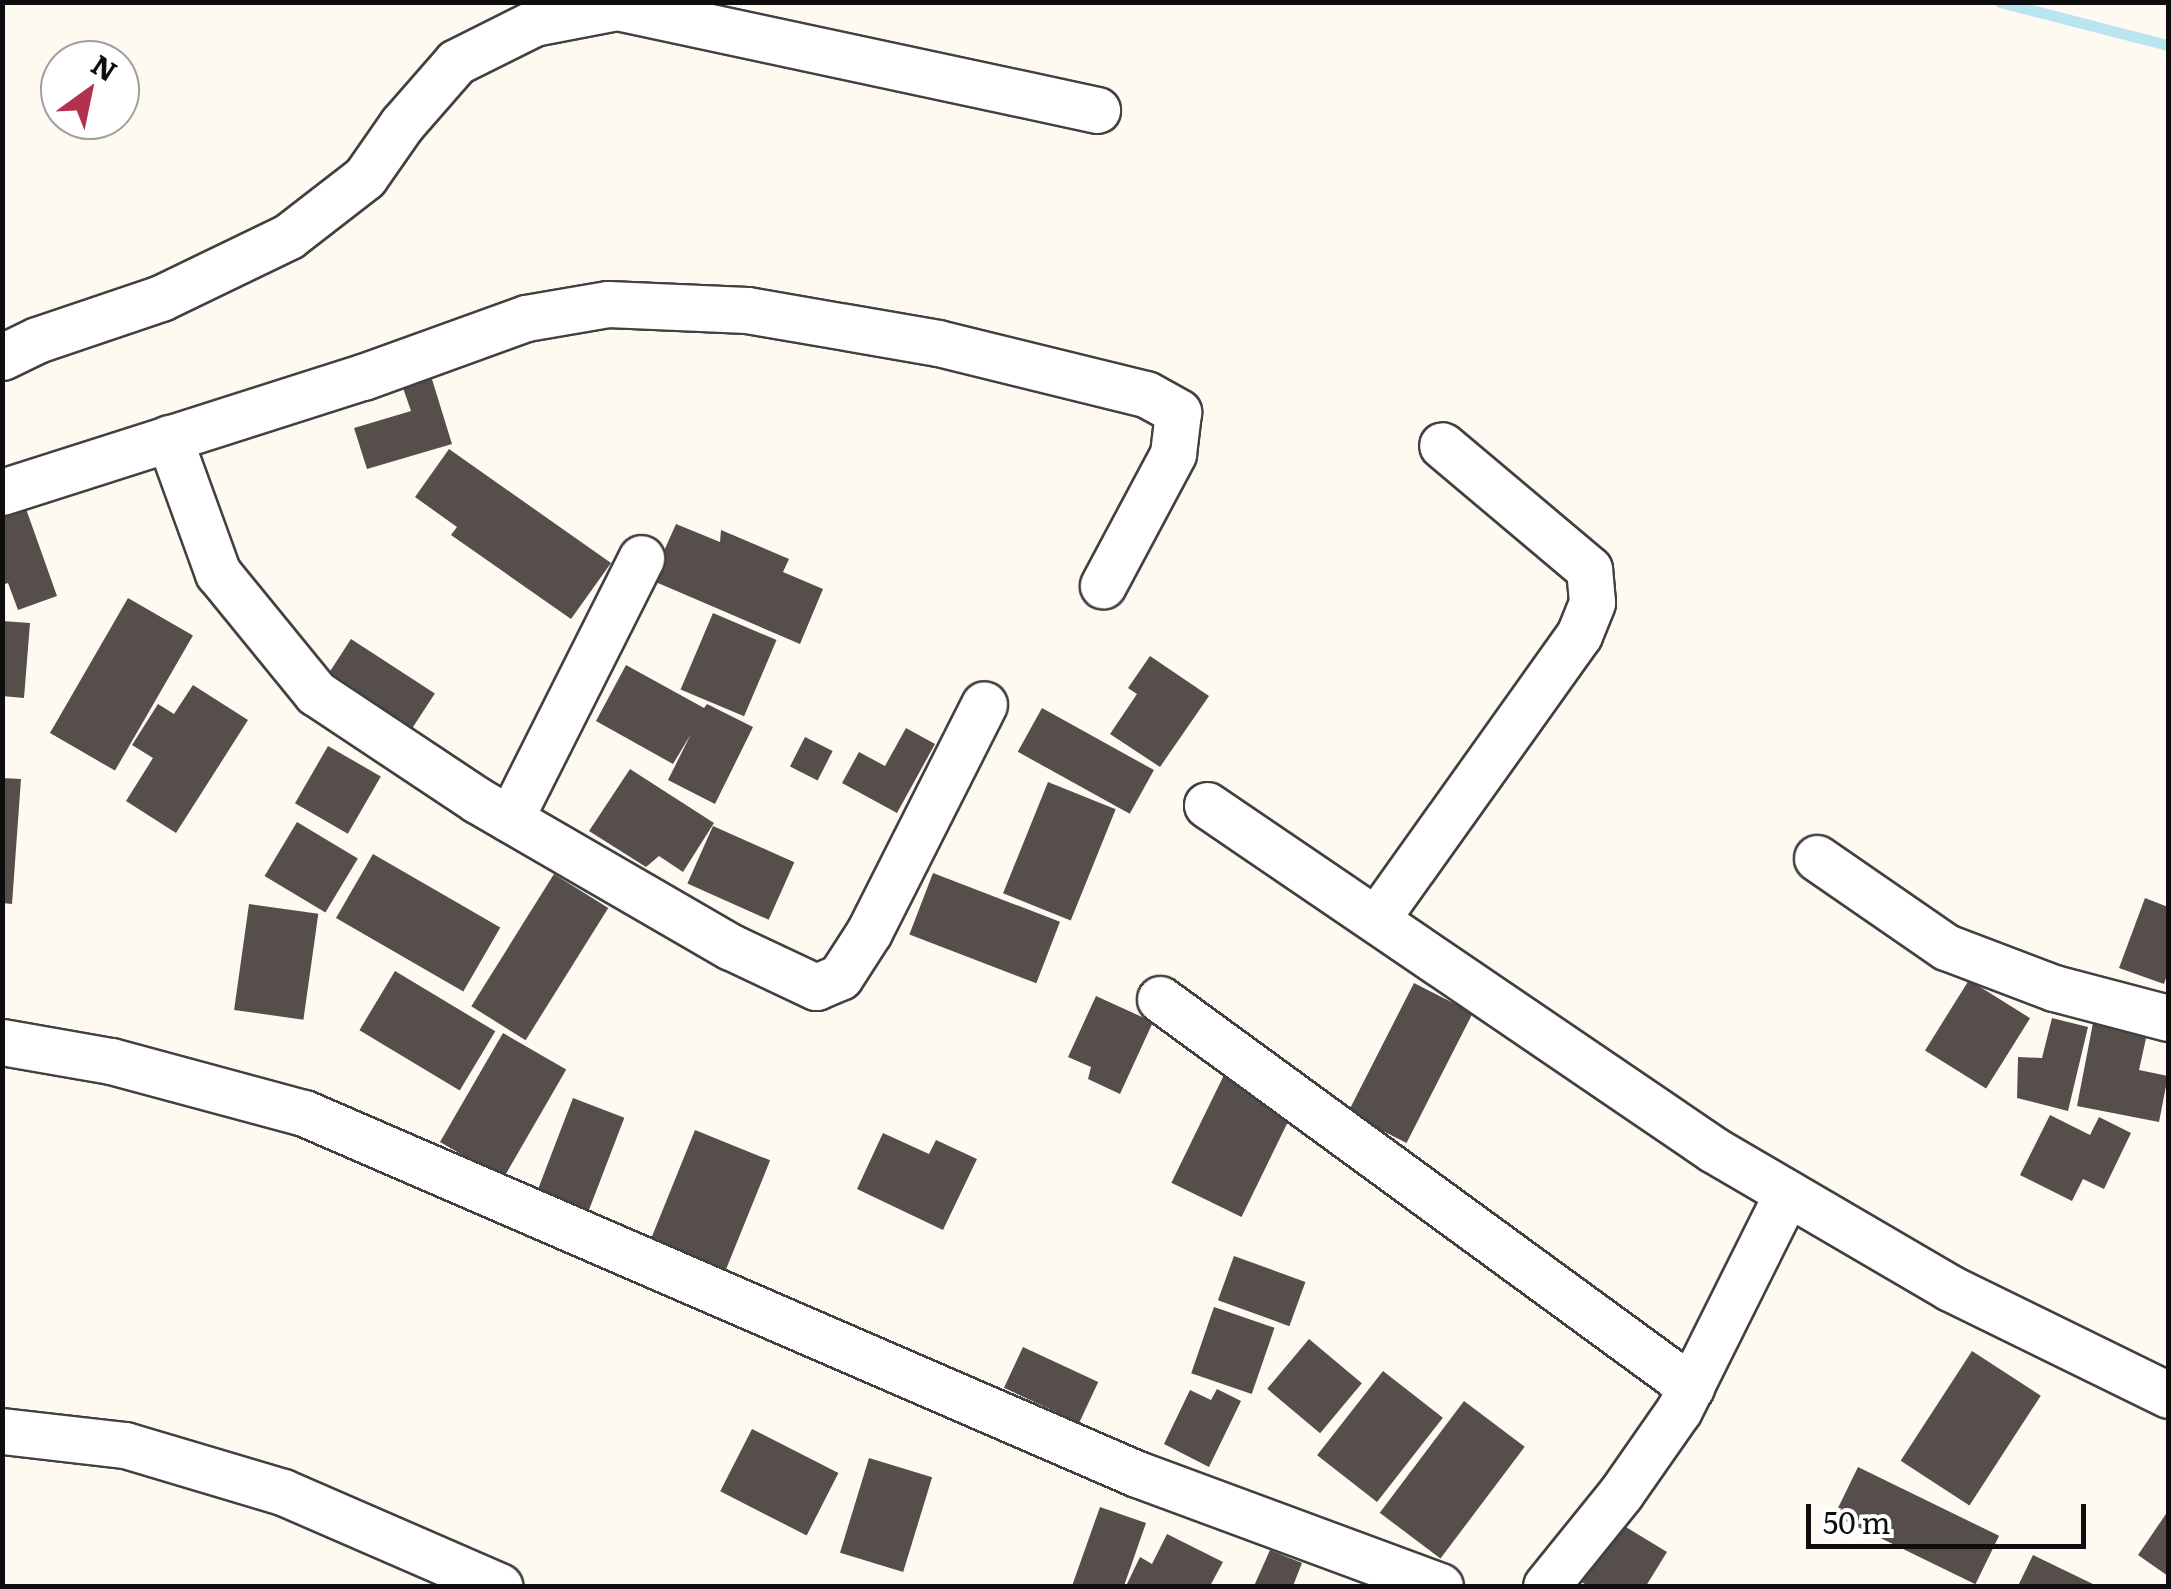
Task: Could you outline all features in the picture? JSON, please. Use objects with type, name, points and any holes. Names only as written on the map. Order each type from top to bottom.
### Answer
[{"type":"street","points":[[2,357],[37,340],[161,298],[289,236],[365,177],[402,124],[456,62],[534,23],[617,7],[1097,110]]},
{"type":"street","points":[[2,492],[363,377],[526,318],[608,304],[747,310],[957,348],[1146,394],[1178,412],[1173,454],[1102,585]]},
{"type":"street","points":[[168,438],[218,573],[316,693],[510,819],[732,947],[816,987],[840,977],[870,932],[984,704]]},
{"type":"street","points":[[1377,918],[1579,635],[1592,602],[1589,570],[1442,445]]},
{"type":"street","points":[[510,819],[641,558]]},
{"type":"street","points":[[1208,805],[1714,1150],[1950,1288],[2168,1395]]},
{"type":"street","points":[[1817,858],[1946,948],[2054,988],[2168,1018]]},
{"type":"street","points":[[1160,999],[1691,1387]]},
{"type":"street","points":[[2,1042],[111,1061],[304,1112],[1137,1474],[1440,1586]]},
{"type":"street","points":[[1546,1586],[1622,1493],[1691,1387],[1787,1193]]},
{"type":"street","points":[[2,1430],[126,1445],[284,1492],[499,1586]]},
{"type":"building","points":[[431,376],[452,444],[367,469],[354,428],[411,411],[402,385]]},
{"type":"building","points":[[449,449],[611,563],[571,619],[451,535],[457,527],[415,497]]},
{"type":"building","points":[[25,506],[57,596],[18,610],[8,583],[2,585],[2,513]]},
{"type":"building","points":[[676,524],[720,542],[721,530],[789,559],[783,572],[823,589],[800,644],[651,580]]},
{"type":"building","points":[[128,598],[193,636],[115,771],[50,733]]},
{"type":"building","points":[[713,613],[777,640],[744,716],[681,689]]},
{"type":"building","points":[[2,621],[30,623],[24,698],[2,696]]},
{"type":"building","points":[[351,639],[435,693],[411,730],[327,676]]},
{"type":"building","points":[[1150,656],[1209,696],[1160,767],[1110,734],[1137,694],[1128,688]]},
{"type":"building","points":[[626,665],[704,708],[707,704],[753,727],[715,804],[668,780],[691,734],[673,764],[596,721]]},
{"type":"building","points":[[193,685],[248,720],[176,833],[126,801],[153,758],[132,745],[158,704],[174,714]]},
{"type":"building","points":[[1042,708],[1154,770],[1130,814],[1018,752]]},
{"type":"building","points":[[906,728],[935,744],[897,813],[842,783],[859,752],[885,766]]},
{"type":"building","points":[[805,737],[833,751],[818,780],[790,766]]},
{"type":"building","points":[[328,746],[381,776],[348,834],[295,803]]},
{"type":"building","points":[[630,769],[714,823],[683,872],[659,856],[646,867],[589,831]]},
{"type":"building","points":[[2,778],[21,779],[12,904],[2,903]]},
{"type":"building","points":[[1048,782],[1116,809],[1071,921],[1003,893]]},
{"type":"building","points":[[297,822],[358,859],[325,913],[265,876]]},
{"type":"building","points":[[713,826],[794,862],[769,920],[687,884]]},
{"type":"building","points":[[373,854],[500,927],[463,992],[336,918]]},
{"type":"building","points":[[933,873],[1060,922],[1036,983],[909,935]]},
{"type":"building","points":[[554,874],[608,908],[526,1040],[471,1006]]},
{"type":"building","points":[[2145,898],[2168,907],[2168,972],[2164,984],[2119,968]]},
{"type":"building","points":[[249,904],[318,914],[303,1020],[234,1010]]},
{"type":"building","points":[[395,971],[495,1031],[460,1090],[359,1030]]},
{"type":"building","points":[[1969,980],[2030,1018],[1986,1089],[1925,1050]]},
{"type":"building","points":[[1414,983],[1473,1013],[1407,1143],[1348,1113]]},
{"type":"building","points":[[1096,996],[1153,1022],[1120,1094],[1088,1079],[1091,1067],[1068,1057]]},
{"type":"building","points":[[2052,1018],[2088,1027],[2068,1111],[2017,1098],[2018,1057],[2042,1058]]},
{"type":"building","points":[[2093,1023],[2147,1034],[2139,1070],[2168,1076],[2159,1122],[2077,1106]]},
{"type":"building","points":[[503,1033],[566,1070],[503,1179],[440,1142]]},
{"type":"building","points":[[1224,1075],[1294,1109],[1242,1217],[1171,1183]]},
{"type":"building","points":[[573,1098],[624,1118],[589,1210],[538,1190]]},
{"type":"building","points":[[2050,1115],[2090,1135],[2099,1117],[2131,1133],[2104,1189],[2083,1179],[2072,1201],[2020,1175]]},
{"type":"building","points":[[695,1130],[770,1160],[725,1272],[650,1241]]},
{"type":"building","points":[[883,1133],[929,1154],[936,1140],[977,1159],[943,1230],[857,1189]]},
{"type":"building","points":[[1234,1256],[1305,1282],[1289,1326],[1218,1300]]},
{"type":"building","points":[[1214,1307],[1275,1328],[1252,1394],[1191,1373]]},
{"type":"building","points":[[1309,1339],[1362,1383],[1320,1433],[1267,1389]]},
{"type":"building","points":[[1023,1347],[1098,1382],[1079,1423],[1004,1388]]},
{"type":"building","points":[[1972,1351],[2041,1396],[1969,1506],[1901,1461]]},
{"type":"building","points":[[1383,1371],[1443,1418],[1377,1502],[1317,1455]]},
{"type":"building","points":[[1217,1389],[1241,1401],[1209,1467],[1164,1444],[1190,1390],[1211,1400]]},
{"type":"building","points":[[1464,1401],[1525,1447],[1440,1559],[1380,1513]]},
{"type":"building","points":[[752,1429],[838,1473],[807,1535],[720,1491]]},
{"type":"building","points":[[869,1458],[932,1477],[903,1572],[840,1553]]},
{"type":"building","points":[[1858,1467],[1999,1536],[1975,1584],[1834,1516]]},
{"type":"building","points":[[1100,1507],[1146,1523],[1124,1586],[1072,1586]]},
{"type":"building","points":[[2168,1511],[2168,1576],[2138,1555]]},
{"type":"building","points":[[1616,1521],[1667,1552],[1646,1586],[1589,1586],[1579,1581]]},
{"type":"building","points":[[1167,1534],[1223,1562],[1210,1586],[1126,1586],[1140,1557],[1152,1564]]},
{"type":"building","points":[[1270,1550],[1302,1563],[1293,1586],[1254,1586]]},
{"type":"building","points":[[2033,1555],[2097,1586],[2018,1586]]},
{"type":"waterway","points":[[2000,2],[2168,45]]}]
